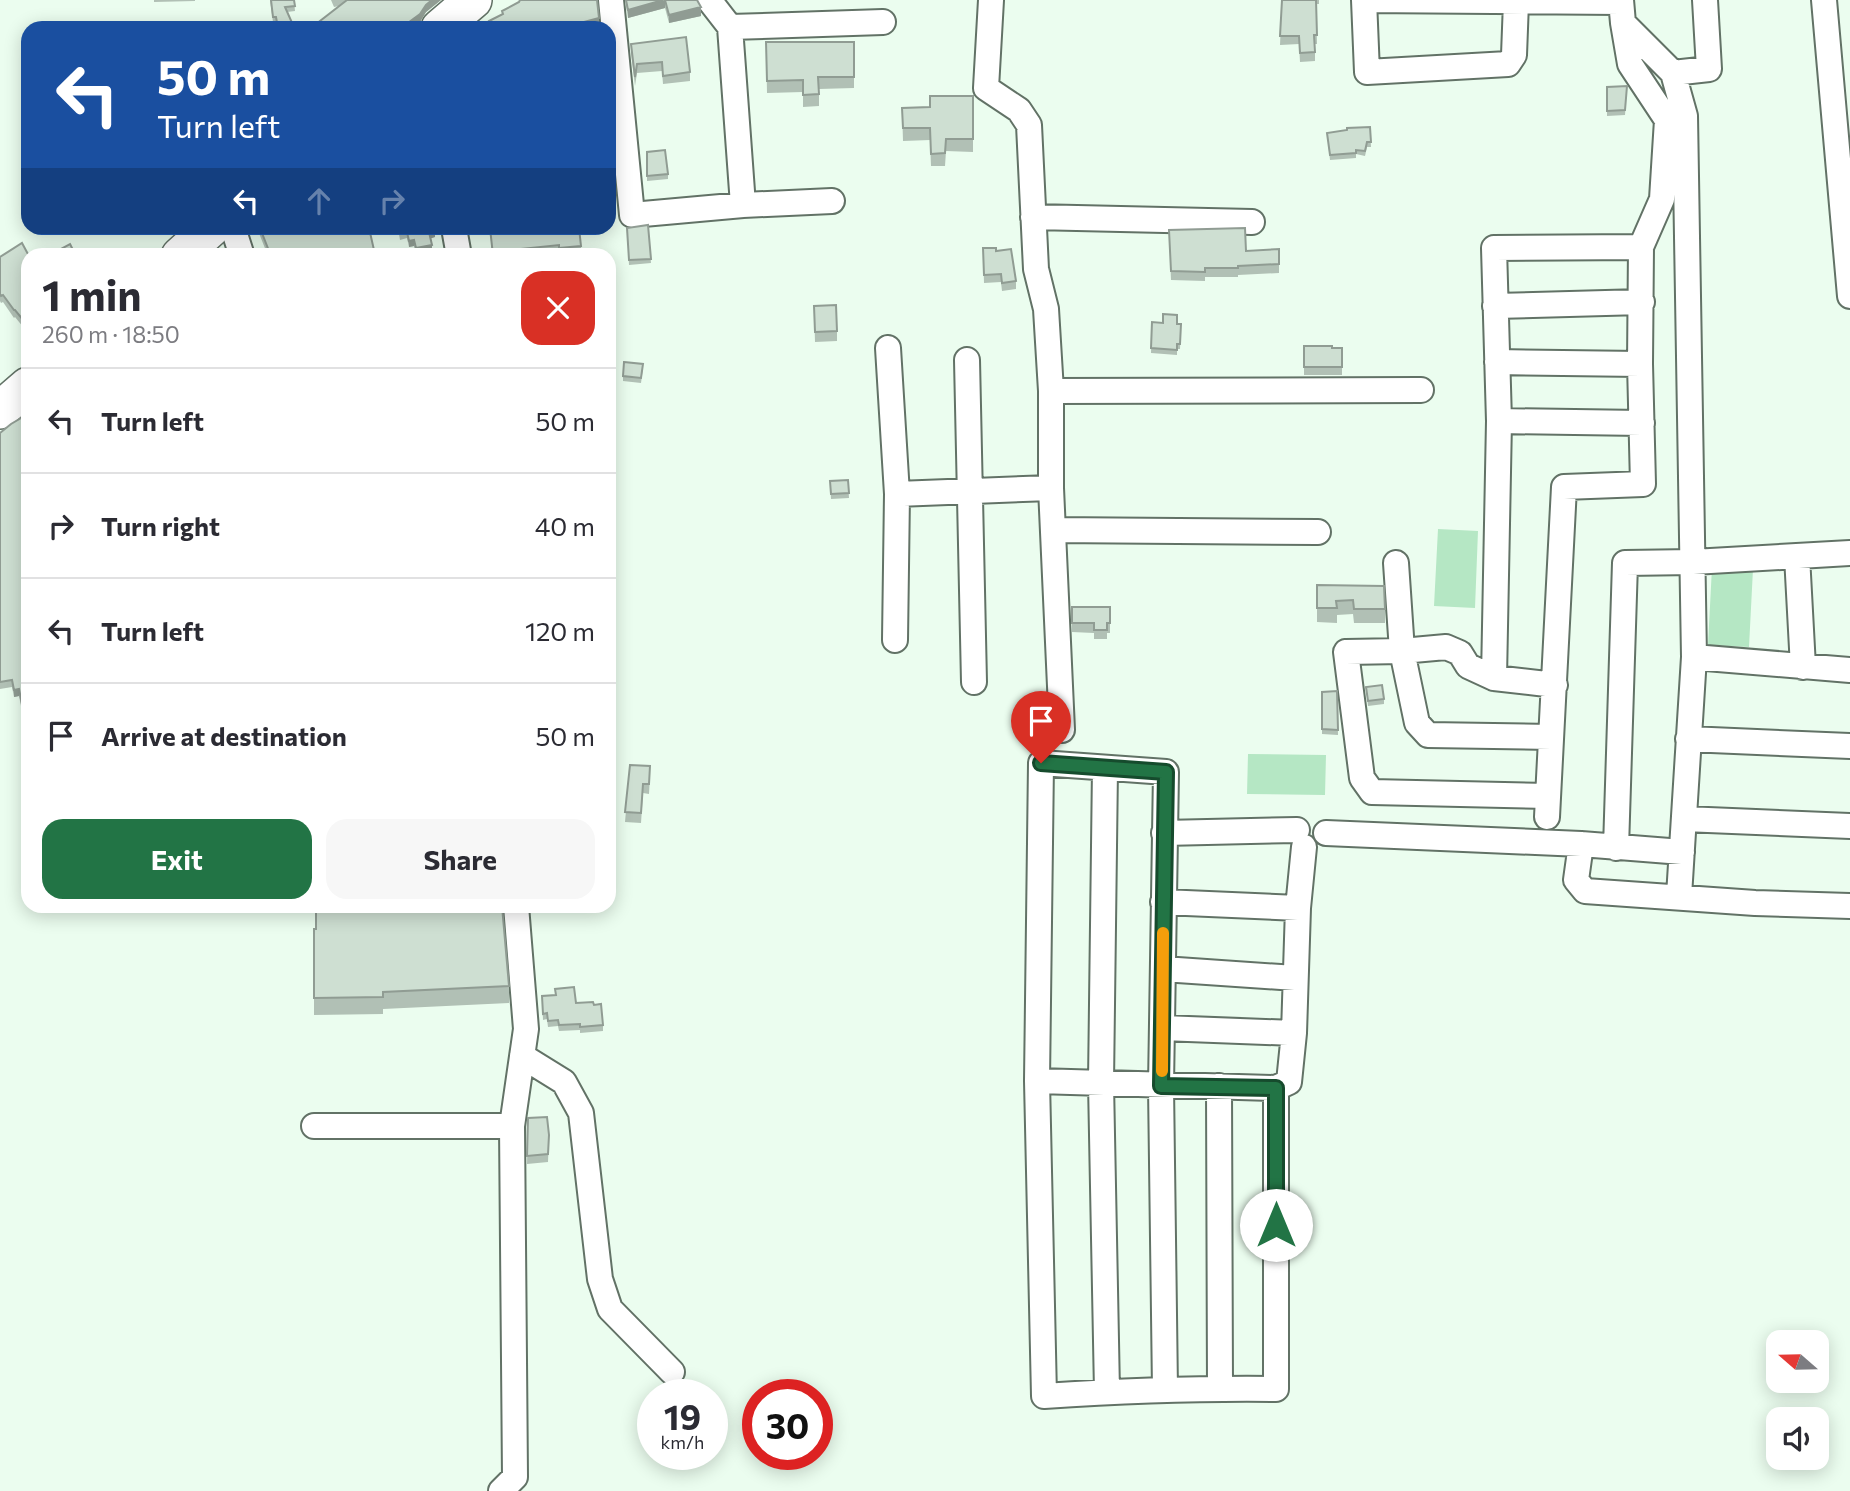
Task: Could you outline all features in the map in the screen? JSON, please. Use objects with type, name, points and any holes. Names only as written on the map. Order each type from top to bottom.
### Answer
[{"type":"highway","points":[[448,21],[473,0]]},
{"type":"highway","points":[[189,248],[203,235]]},
{"type":"highway","points":[[0,410],[21,392]]},
{"type":"street","points":[[611,0],[613,21]]},
{"type":"street","points":[[709,0],[730,27],[743,205]]},
{"type":"street","points":[[991,0],[985,89],[1019,110],[1029,125],[1036,269],[1046,309],[1051,391],[1051,488],[1062,730]]},
{"type":"street","points":[[1516,2],[1514,55],[1508,64],[1367,72],[1364,0],[1516,2],[1622,8],[1674,73],[1685,116],[1694,657],[1679,896]]},
{"type":"street","points":[[1674,73],[1709,69],[1705,0]]},
{"type":"street","points":[[1824,0],[1850,296]]},
{"type":"street","points":[[1555,685],[1494,678],[1468,666],[1460,653],[1447,647],[1346,652],[1362,778],[1372,792],[1547,807],[1555,685],[1564,487],[1643,484],[1641,247],[1662,199],[1667,120],[1630,64],[1622,8]]},
{"type":"street","points":[[730,27],[883,22]]},
{"type":"street","points":[[616,51],[632,215],[743,205],[832,201]]},
{"type":"street","points":[[1033,217],[1252,222]]},
{"type":"street","points":[[1494,678],[1499,421],[1494,247],[1641,247]]},
{"type":"street","points":[[1495,306],[1642,302]]},
{"type":"street","points":[[888,348],[897,494],[895,640]]},
{"type":"street","points":[[967,360],[974,682]]},
{"type":"street","points":[[1497,362],[1640,364]]},
{"type":"street","points":[[1051,391],[1421,390]]},
{"type":"street","points":[[1499,421],[1642,423]]},
{"type":"street","points":[[897,494],[1051,488]]},
{"type":"street","points":[[1053,530],[1318,532]]},
{"type":"street","points":[[1616,848],[1625,563],[1693,562],[1850,552]]},
{"type":"street","points":[[1797,556],[1803,667]]},
{"type":"street","points":[[1396,563],[1402,651],[1417,723],[1428,735],[1551,737]]},
{"type":"street","points":[[1694,657],[1850,670]]},
{"type":"street","points":[[1688,739],[1850,746]]},
{"type":"street","points":[[1165,1390],[1161,1086],[1166,772],[1041,763],[1037,1081],[1044,1396],[1220,1388],[1276,1389],[1276,1088]]},
{"type":"street","points":[[1105,768],[1101,1083],[1107,1392]]},
{"type":"street","points":[[1684,818],[1850,826]]},
{"type":"street","points":[[1037,1081],[1276,1088],[1289,1082],[1294,1033],[1303,822],[1313,819],[1322,824],[1326,833],[1581,844],[1682,852]]},
{"type":"street","points":[[1164,833],[1301,838]]},
{"type":"street","points":[[1581,844],[1577,880],[1586,891],[1755,903],[1850,906]]},
{"type":"street","points":[[1163,902],[1298,908]]},
{"type":"street","points":[[501,1491],[515,1477],[512,1126],[526,1029],[517,913]]},
{"type":"street","points":[[1163,970],[1295,978]]},
{"type":"street","points":[[1162,1027],[1294,1033]]},
{"type":"street","points":[[522,1056],[564,1082],[581,1113],[600,1279],[610,1308],[672,1372]]},
{"type":"street","points":[[1219,1086],[1220,1388]]},
{"type":"street","points":[[314,1126],[512,1126]]},
{"type":"green space","points":[[1438,529],[1478,531],[1475,608],[1434,606]]},
{"type":"green space","points":[[1712,567],[1753,569],[1749,647],[1708,645]]},
{"type":"green space","points":[[1248,754],[1326,755],[1325,795],[1247,794]]},
{"type":"building","points":[[271,0],[294,0],[295,6],[285,7],[291,21],[277,21],[276,17],[273,17]]},
{"type":"building","points":[[347,0],[432,0],[410,21],[320,21]]},
{"type":"building","points":[[597,0],[599,18],[588,21],[489,21],[519,2]]},
{"type":"building","points":[[626,0],[663,0],[628,10]]},
{"type":"building","points":[[665,0],[697,0],[701,7],[669,15]]},
{"type":"building","points":[[1282,0],[1316,0],[1315,52],[1300,53],[1299,36],[1280,36]]},
{"type":"building","points":[[686,37],[690,72],[663,76],[662,62],[637,64],[635,77],[631,44]]},
{"type":"building","points":[[766,42],[854,42],[854,77],[818,77],[819,94],[803,95],[803,80],[767,81]]},
{"type":"building","points":[[1627,86],[1625,110],[1607,111],[1607,87]]},
{"type":"building","points":[[930,96],[973,96],[973,139],[946,139],[945,153],[931,154],[930,128],[903,128],[902,108],[930,107]]},
{"type":"building","points":[[1370,127],[1371,142],[1367,142],[1365,151],[1330,155],[1327,133],[1347,128]]},
{"type":"building","points":[[665,150],[668,174],[647,176],[647,152]]},
{"type":"building","points":[[648,225],[651,259],[629,260],[627,228]]},
{"type":"building","points":[[1245,228],[1246,251],[1279,249],[1279,264],[1205,268],[1205,272],[1171,271],[1169,230]]},
{"type":"building","points":[[263,235],[371,235],[374,248],[268,248]]},
{"type":"building","points":[[408,235],[430,235],[432,245],[416,248],[414,240],[409,241]]},
{"type":"building","points":[[491,235],[580,235],[581,246],[559,248],[559,245],[492,248]]},
{"type":"building","points":[[22,243],[25,248],[21,248],[21,317],[0,294],[0,257]]},
{"type":"building","points":[[983,248],[996,248],[996,251],[1011,249],[1016,281],[1002,283],[1001,274],[984,275]]},
{"type":"building","points":[[836,305],[837,331],[815,332],[814,306]]},
{"type":"building","points":[[1163,314],[1177,315],[1177,324],[1181,324],[1177,350],[1151,348],[1152,322],[1163,323]]},
{"type":"building","points":[[1304,346],[1342,348],[1342,367],[1304,367]]},
{"type":"building","points":[[624,362],[643,364],[641,378],[623,376]]},
{"type":"building","points":[[21,418],[21,699],[19,689],[14,690],[12,680],[0,682],[0,433]]},
{"type":"building","points":[[848,480],[849,493],[831,494],[830,481]]},
{"type":"building","points":[[1317,585],[1384,586],[1385,609],[1354,609],[1353,600],[1336,601],[1337,608],[1317,608]]},
{"type":"building","points":[[1072,607],[1110,607],[1107,630],[1094,630],[1094,623],[1072,623]]},
{"type":"building","points":[[1382,685],[1384,699],[1368,701],[1366,687]]},
{"type":"building","points":[[1337,691],[1338,730],[1322,729],[1322,692]]},
{"type":"building","points":[[630,765],[650,766],[649,784],[643,784],[641,813],[625,812]]},
{"type":"building","points":[[316,913],[503,913],[509,986],[383,992],[383,997],[314,998]]},
{"type":"building","points":[[574,987],[576,1003],[601,1004],[603,1025],[580,1027],[580,1024],[559,1025],[558,1020],[548,1021],[547,1013],[543,1014],[542,996],[556,995],[555,989]]},
{"type":"building","points":[[547,1117],[548,1154],[527,1156],[528,1118]]},
{"type":"slow traffic","points":[[1162,1071],[1163,933]]},
{"type":"route","points":[[1041,763],[1166,772],[1161,1086],[1276,1088],[1276,1225]]}]
